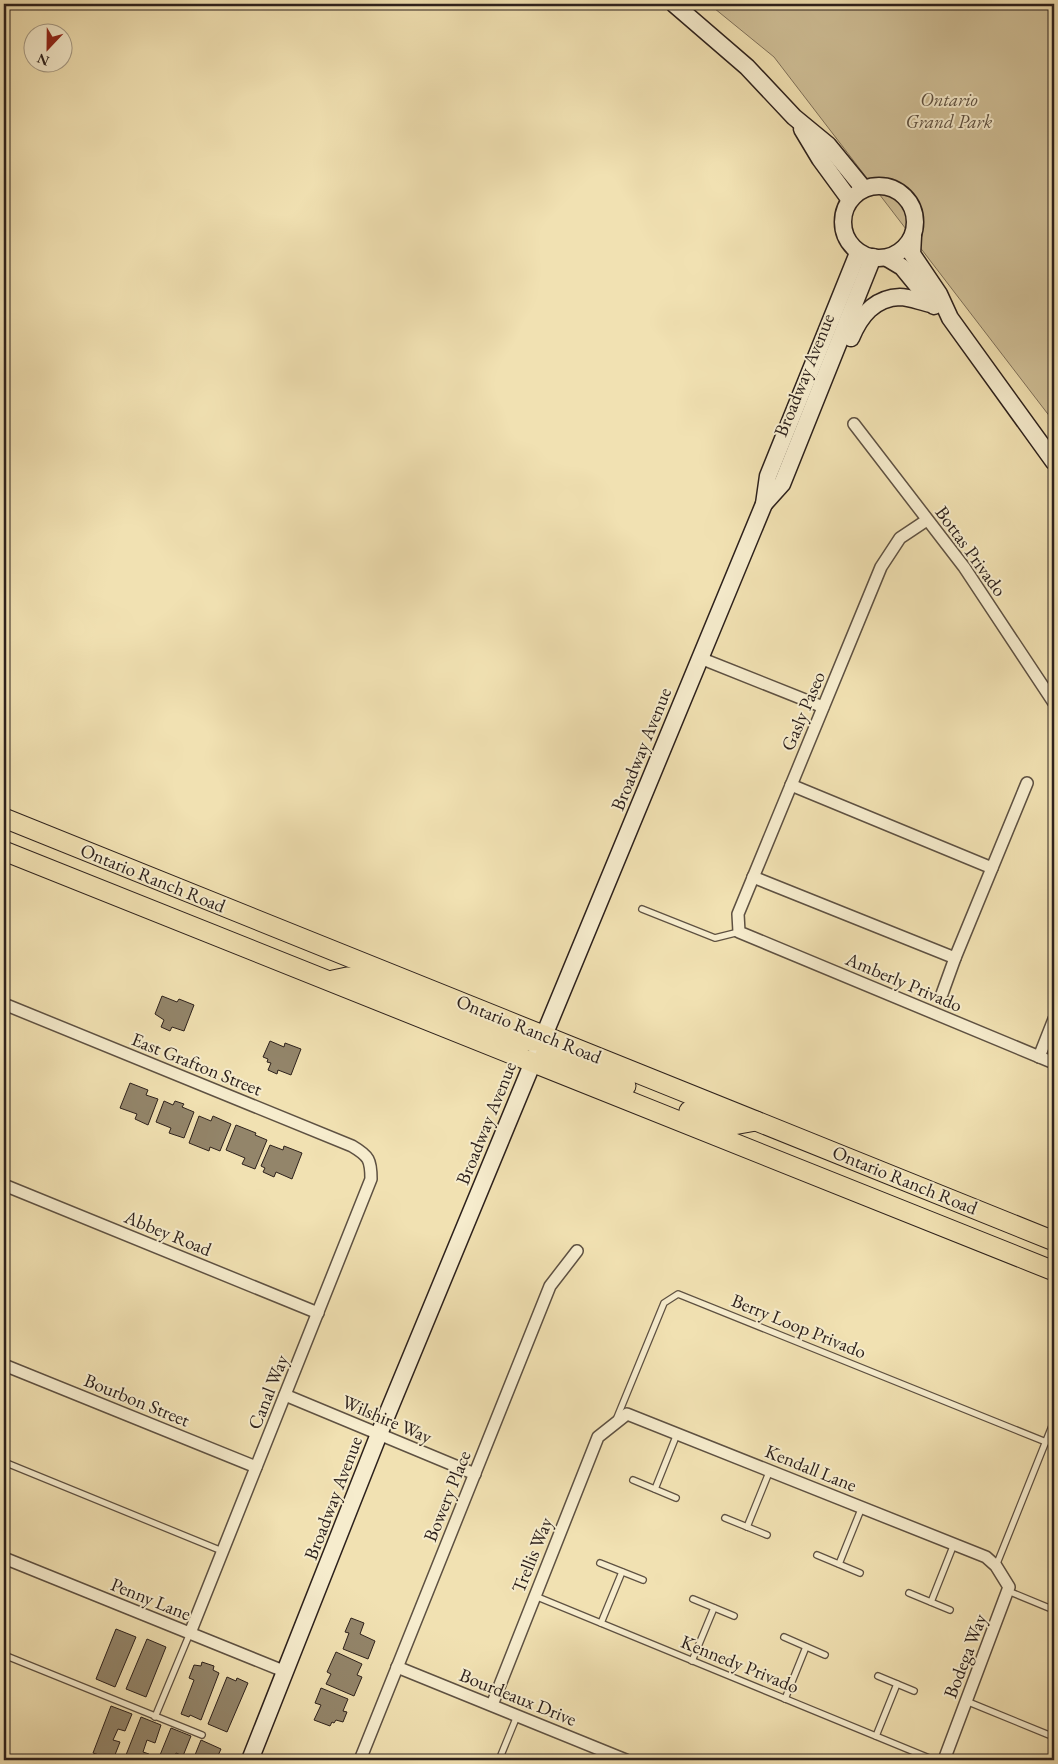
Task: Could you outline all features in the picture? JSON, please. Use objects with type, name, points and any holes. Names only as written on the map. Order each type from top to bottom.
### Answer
[{"type":"main road","name":"Ontario Ranch Road","points":[[4,818],[1054,1241]]},
{"type":"main road","name":"Ontario Ranch Road","points":[[4,851],[1054,1271]]},
{"type":"main road","points":[[330,981],[360,978],[522,1041],[537,1041],[544,1035]]},
{"type":"main road","points":[[533,1062],[548,1054],[678,1108],[728,1126],[757,1121]]},
{"type":"street","points":[[674,4],[747,67],[794,116],[828,146],[864,189]]},
{"type":"street","points":[[794,116],[820,159],[850,200]]},
{"type":"street","points":[[950,318],[931,304],[902,267],[873,256],[848,242],[844,232],[843,220],[845,210],[850,200],[864,189],[886,186],[905,196],[915,215],[916,226],[913,236],[912,254],[939,294],[950,318],[1054,462]]},
{"type":"street","points":[[873,256],[903,250],[913,236]]},
{"type":"street","name":"Broadway Avenue","points":[[764,504],[782,484],[873,256]]},
{"type":"street","name":"Broadway Avenue","points":[[250,1760],[379,1434],[764,504],[768,476],[873,256]]},
{"type":"street","points":[[782,484],[809,444],[857,322],[868,309],[882,301],[901,297],[931,304]]},
{"type":"street","name":"Bottas Privado","points":[[854,424],[964,567],[1054,703]]},
{"type":"street","name":"Gasly Paseo","points":[[740,932],[738,914],[881,568],[900,538],[927,520]]},
{"type":"street","points":[[700,658],[823,707]]},
{"type":"street","points":[[942,994],[1027,783]]},
{"type":"street","points":[[791,785],[992,868]]},
{"type":"street","points":[[753,877],[955,958]]},
{"type":"street","name":"Amberly Privado","points":[[740,932],[1054,1063]]},
{"type":"street","name":"East Grafton Street","points":[[4,1004],[352,1146],[364,1153],[371,1164]]},
{"type":"street","points":[[1039,1057],[1054,1019]]},
{"type":"street","name":"Canal Way","points":[[190,1633],[371,1179],[371,1164]]},
{"type":"street","name":"Abbey Road","points":[[4,1185],[318,1313]]},
{"type":"street","name":"Bowery Place","points":[[360,1760],[550,1286],[577,1251]]},
{"type":"street","name":"Bourbon Street","points":[[4,1365],[256,1468]]},
{"type":"street","name":"Wilshire Way","points":[[285,1395],[475,1474]]},
{"type":"street","name":"Kendall Lane","points":[[614,1424],[628,1414],[986,1557],[996,1566]]},
{"type":"street","name":"Trellis Way","points":[[492,1706],[598,1437],[614,1424]]},
{"type":"street","name":"Penny Lane","points":[[4,1558],[286,1672]]},
{"type":"street","points":[[996,1566],[1009,1587],[1008,1591]]},
{"type":"street","name":"Bodega Way","points":[[944,1760],[1008,1591]]},
{"type":"street","name":"Bourdeaux Drive","points":[[397,1667],[626,1760]]},
{"type":"lane","points":[[642,909],[715,938],[740,932]]},
{"type":"lane","name":"Berry Loop Privado","points":[[614,1424],[664,1303],[678,1294],[1046,1442]]},
{"type":"lane","points":[[996,1566],[1054,1421]]},
{"type":"lane","points":[[655,1489],[677,1434]]},
{"type":"lane","points":[[4,1462],[222,1551]]},
{"type":"lane","points":[[747,1527],[770,1470]]},
{"type":"lane","points":[[633,1480],[676,1498]]},
{"type":"lane","points":[[839,1564],[862,1507]]},
{"type":"lane","points":[[725,1518],[767,1535]]},
{"type":"lane","points":[[931,1602],[954,1544]]},
{"type":"lane","points":[[817,1555],[860,1572]]},
{"type":"lane","points":[[600,1563],[643,1580]]},
{"type":"lane","points":[[601,1623],[622,1572]]},
{"type":"lane","points":[[1008,1591],[1054,1610]]},
{"type":"lane","points":[[909,1593],[950,1610]]},
{"type":"lane","name":"Kennedy Privado","points":[[535,1596],[934,1760]]},
{"type":"lane","points":[[693,1599],[734,1616]]},
{"type":"lane","points":[[692,1661],[714,1608]]},
{"type":"lane","points":[[155,1717],[190,1633]]},
{"type":"lane","points":[[784,1637],[825,1654]]},
{"type":"lane","points":[[785,1699],[806,1647]]},
{"type":"lane","points":[[4,1655],[202,1736]]},
{"type":"lane","points":[[878,1676],[914,1691]]},
{"type":"lane","points":[[876,1736],[897,1684]]},
{"type":"lane","points":[[966,1701],[1054,1737]]},
{"type":"lane","points":[[499,1760],[517,1716]]},
{"type":"green space","name":"Ontario Grand Park","points":[[709,4],[1054,4],[1054,422],[774,57]]},
{"type":"building","points":[[162,996],[177,1002],[179,999],[194,1005],[184,1031],[172,1027],[170,1031],[161,1027],[164,1020],[155,1014]]},
{"type":"building","points":[[270,1041],[284,1047],[285,1043],[301,1049],[291,1075],[278,1070],[277,1074],[268,1070],[271,1063],[267,1062],[268,1059],[263,1057]]},
{"type":"building","points":[[130,1083],[148,1090],[146,1095],[158,1099],[148,1125],[135,1119],[137,1114],[120,1108]]},
{"type":"building","points":[[164,1101],[173,1105],[175,1101],[184,1104],[182,1107],[194,1112],[184,1138],[169,1133],[171,1128],[156,1122]]},
{"type":"building","points":[[199,1116],[211,1121],[213,1116],[231,1124],[220,1151],[210,1147],[209,1151],[189,1143]]},
{"type":"building","points":[[236,1125],[256,1133],[255,1135],[267,1140],[255,1169],[242,1164],[245,1158],[226,1150]]},
{"type":"building","points":[[270,1145],[283,1150],[284,1146],[302,1153],[292,1179],[276,1172],[274,1177],[263,1172],[265,1168],[261,1166]]},
{"type":"building","points":[[351,1618],[364,1623],[360,1634],[375,1641],[368,1659],[343,1649],[349,1633],[345,1632]]},
{"type":"building","points":[[116,1629],[136,1637],[115,1687],[96,1679]]},
{"type":"building","points":[[147,1639],[166,1647],[146,1697],[126,1689]]},
{"type":"building","points":[[336,1652],[362,1664],[357,1675],[362,1677],[354,1696],[326,1684],[331,1674],[327,1672]]},
{"type":"building","points":[[202,1662],[214,1666],[213,1670],[219,1673],[201,1720],[190,1715],[189,1717],[181,1714],[194,1680],[189,1678],[194,1665],[201,1666]]},
{"type":"building","points":[[227,1677],[236,1681],[237,1678],[248,1683],[227,1732],[208,1724]]},
{"type":"building","points":[[321,1688],[348,1699],[343,1711],[347,1712],[343,1722],[336,1720],[330,1726],[314,1720],[321,1705],[315,1703]]},
{"type":"building","points":[[111,1706],[132,1714],[125,1731],[118,1729],[113,1740],[120,1742],[113,1760],[104,1760],[101,1759],[102,1756],[93,1753]]},
{"type":"building","points":[[141,1717],[161,1725],[155,1743],[147,1740],[143,1752],[149,1754],[146,1760],[124,1760]]},
{"type":"building","points":[[171,1728],[191,1736],[183,1756],[176,1753],[173,1760],[158,1760]]},
{"type":"building","points":[[201,1740],[221,1749],[216,1760],[193,1760]]}]
